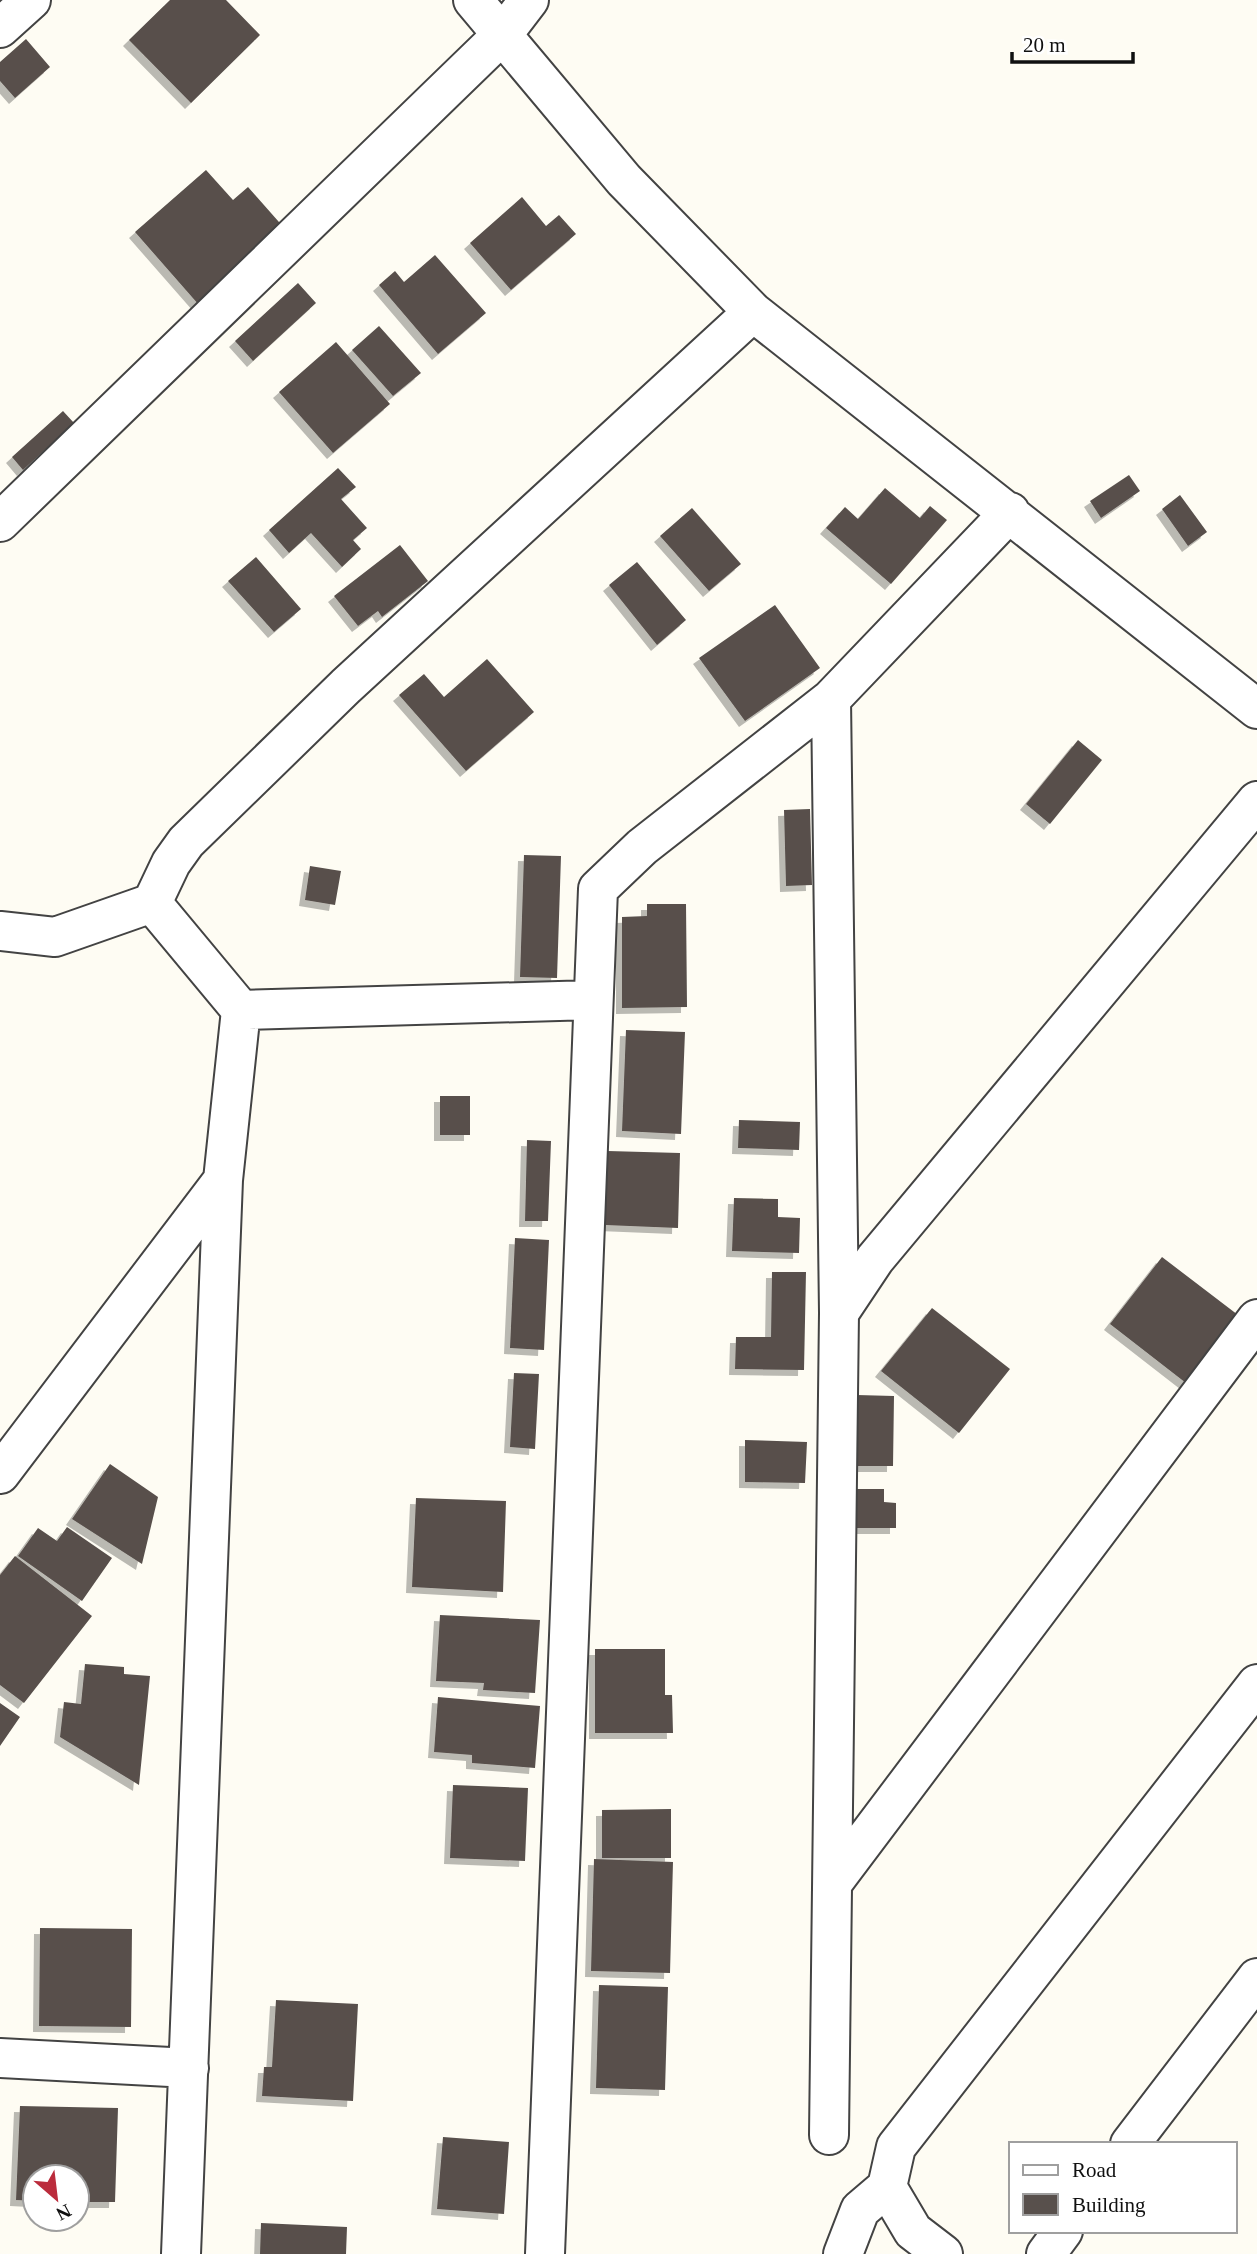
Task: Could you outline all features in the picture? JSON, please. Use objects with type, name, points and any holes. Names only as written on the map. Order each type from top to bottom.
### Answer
[{"type":"street","points":[[0,28],[31,0]]},
{"type":"street","points":[[473,0],[624,180],[753,312],[1257,709]]},
{"type":"street","points":[[0,522],[503,34],[529,0]]},
{"type":"street","points":[[0,931],[55,937],[152,903],[171,863],[186,842],[345,686],[753,312]]},
{"type":"street","points":[[545,2254],[598,889],[642,847],[831,699],[1010,512]]},
{"type":"street","points":[[829,2135],[839,1313],[831,699]]},
{"type":"street","points":[[839,1313],[876,1259],[1257,801]]},
{"type":"street","points":[[152,903],[241,1010],[223,1180],[181,2254]]},
{"type":"street","points":[[241,1010],[593,1000]]},
{"type":"street","points":[[0,1474],[223,1180]]},
{"type":"street","points":[[834,1881],[1257,1319]]},
{"type":"street","points":[[843,2254],[860,2210],[887,2187],[896,2147],[1257,1684]]},
{"type":"street","points":[[1132,2142],[1257,1978]]},
{"type":"street","points":[[0,2058],[189,2068]]},
{"type":"street","points":[[887,2187],[913,2231],[943,2254]]},
{"type":"street","points":[[1046,2254],[1062,2233]]},
{"type":"building","points":[[170,0],[226,0],[260,35],[191,103],[129,40]]},
{"type":"building","points":[[26,39],[50,67],[15,98],[0,81],[0,62]]},
{"type":"building","points":[[206,170],[233,200],[248,187],[286,230],[199,305],[135,232]]},
{"type":"building","points":[[522,197],[546,226],[559,215],[576,234],[511,290],[470,243]]},
{"type":"building","points":[[435,255],[486,313],[438,354],[379,285],[395,271],[404,282]]},
{"type":"building","points":[[298,283],[316,303],[253,361],[235,341]]},
{"type":"building","points":[[379,326],[421,373],[393,396],[352,350]]},
{"type":"building","points":[[336,342],[390,404],[333,453],[279,392]]},
{"type":"building","points":[[63,411],[74,423],[23,470],[12,457]]},
{"type":"building","points":[[338,468],[356,487],[341,499],[367,528],[353,540],[361,549],[342,567],[311,533],[289,553],[269,530]]},
{"type":"building","points":[[1129,475],[1140,491],[1101,518],[1090,501]]},
{"type":"building","points":[[885,488],[920,518],[930,506],[947,520],[891,584],[826,528],[845,507],[858,519]]},
{"type":"building","points":[[1180,495],[1207,532],[1188,546],[1162,509]]},
{"type":"building","points":[[692,508],[741,564],[709,591],[660,536]]},
{"type":"building","points":[[400,545],[428,581],[382,617],[378,611],[358,626],[334,596]]},
{"type":"building","points":[[256,557],[301,609],[274,632],[228,581]]},
{"type":"building","points":[[637,562],[686,620],[657,645],[609,585]]},
{"type":"building","points":[[775,605],[820,668],[745,721],[699,658]]},
{"type":"building","points":[[487,659],[534,712],[466,771],[399,695],[424,674],[444,697]]},
{"type":"building","points":[[1078,740],[1102,760],[1050,824],[1026,804]]},
{"type":"building","points":[[810,809],[812,885],[786,886],[784,810]]},
{"type":"building","points":[[524,855],[561,856],[557,978],[520,977]]},
{"type":"building","points":[[310,866],[341,871],[335,905],[305,900]]},
{"type":"building","points":[[647,904],[686,904],[687,1007],[622,1008],[622,917],[647,916]]},
{"type":"building","points":[[626,1030],[685,1032],[681,1134],[622,1131]]},
{"type":"building","points":[[440,1096],[470,1096],[470,1135],[440,1135]]},
{"type":"building","points":[[739,1120],[800,1122],[799,1150],[738,1148]]},
{"type":"building","points":[[527,1140],[551,1141],[548,1221],[525,1221]]},
{"type":"building","points":[[608,1151],[680,1153],[678,1228],[605,1225]]},
{"type":"building","points":[[734,1198],[778,1199],[778,1217],[800,1218],[799,1253],[732,1251]]},
{"type":"building","points":[[515,1238],[549,1240],[544,1350],[510,1348]]},
{"type":"building","points":[[1162,1257],[1238,1315],[1186,1383],[1110,1324]]},
{"type":"building","points":[[772,1272],[806,1272],[804,1370],[735,1369],[736,1337],[771,1337]]},
{"type":"building","points":[[932,1308],[1010,1369],[959,1433],[881,1371]]},
{"type":"building","points":[[514,1373],[539,1374],[535,1449],[510,1447]]},
{"type":"building","points":[[857,1395],[894,1396],[893,1466],[856,1466]]},
{"type":"building","points":[[745,1440],[807,1442],[805,1483],[745,1482]]},
{"type":"building","points":[[110,1464],[158,1497],[142,1564],[72,1519]]},
{"type":"building","points":[[855,1489],[884,1489],[884,1502],[896,1503],[896,1528],[855,1528]]},
{"type":"building","points":[[416,1498],[506,1501],[503,1592],[412,1587]]},
{"type":"building","points":[[67,1527],[112,1558],[82,1601],[18,1556],[38,1528],[57,1541]]},
{"type":"building","points":[[15,1556],[92,1616],[24,1703],[0,1685],[0,1575]]},
{"type":"building","points":[[440,1615],[540,1620],[535,1693],[483,1690],[484,1683],[436,1681]]},
{"type":"building","points":[[595,1649],[665,1649],[665,1695],[672,1695],[673,1733],[595,1733]]},
{"type":"building","points":[[85,1664],[124,1667],[124,1674],[150,1676],[139,1785],[60,1737],[64,1702],[81,1704]]},
{"type":"building","points":[[438,1697],[540,1706],[535,1768],[472,1763],[472,1755],[434,1752]]},
{"type":"building","points":[[0,1703],[20,1717],[0,1746]]},
{"type":"building","points":[[453,1785],[528,1788],[525,1861],[450,1858]]},
{"type":"building","points":[[671,1809],[671,1858],[602,1858],[602,1810]]},
{"type":"building","points":[[594,1859],[673,1862],[670,1973],[591,1971]]},
{"type":"building","points":[[40,1928],[132,1929],[131,2027],[39,2026]]},
{"type":"building","points":[[599,1985],[668,1987],[665,2090],[596,2088]]},
{"type":"building","points":[[276,2000],[358,2004],[353,2101],[262,2096],[264,2067],[272,2067]]},
{"type":"building","points":[[20,2106],[118,2108],[115,2202],[91,2202],[91,2163],[21,2163],[21,2200],[16,2200]]},
{"type":"building","points":[[443,2137],[509,2142],[504,2214],[437,2209]]},
{"type":"building","points":[[261,2223],[347,2227],[346,2254],[260,2254]]}]
